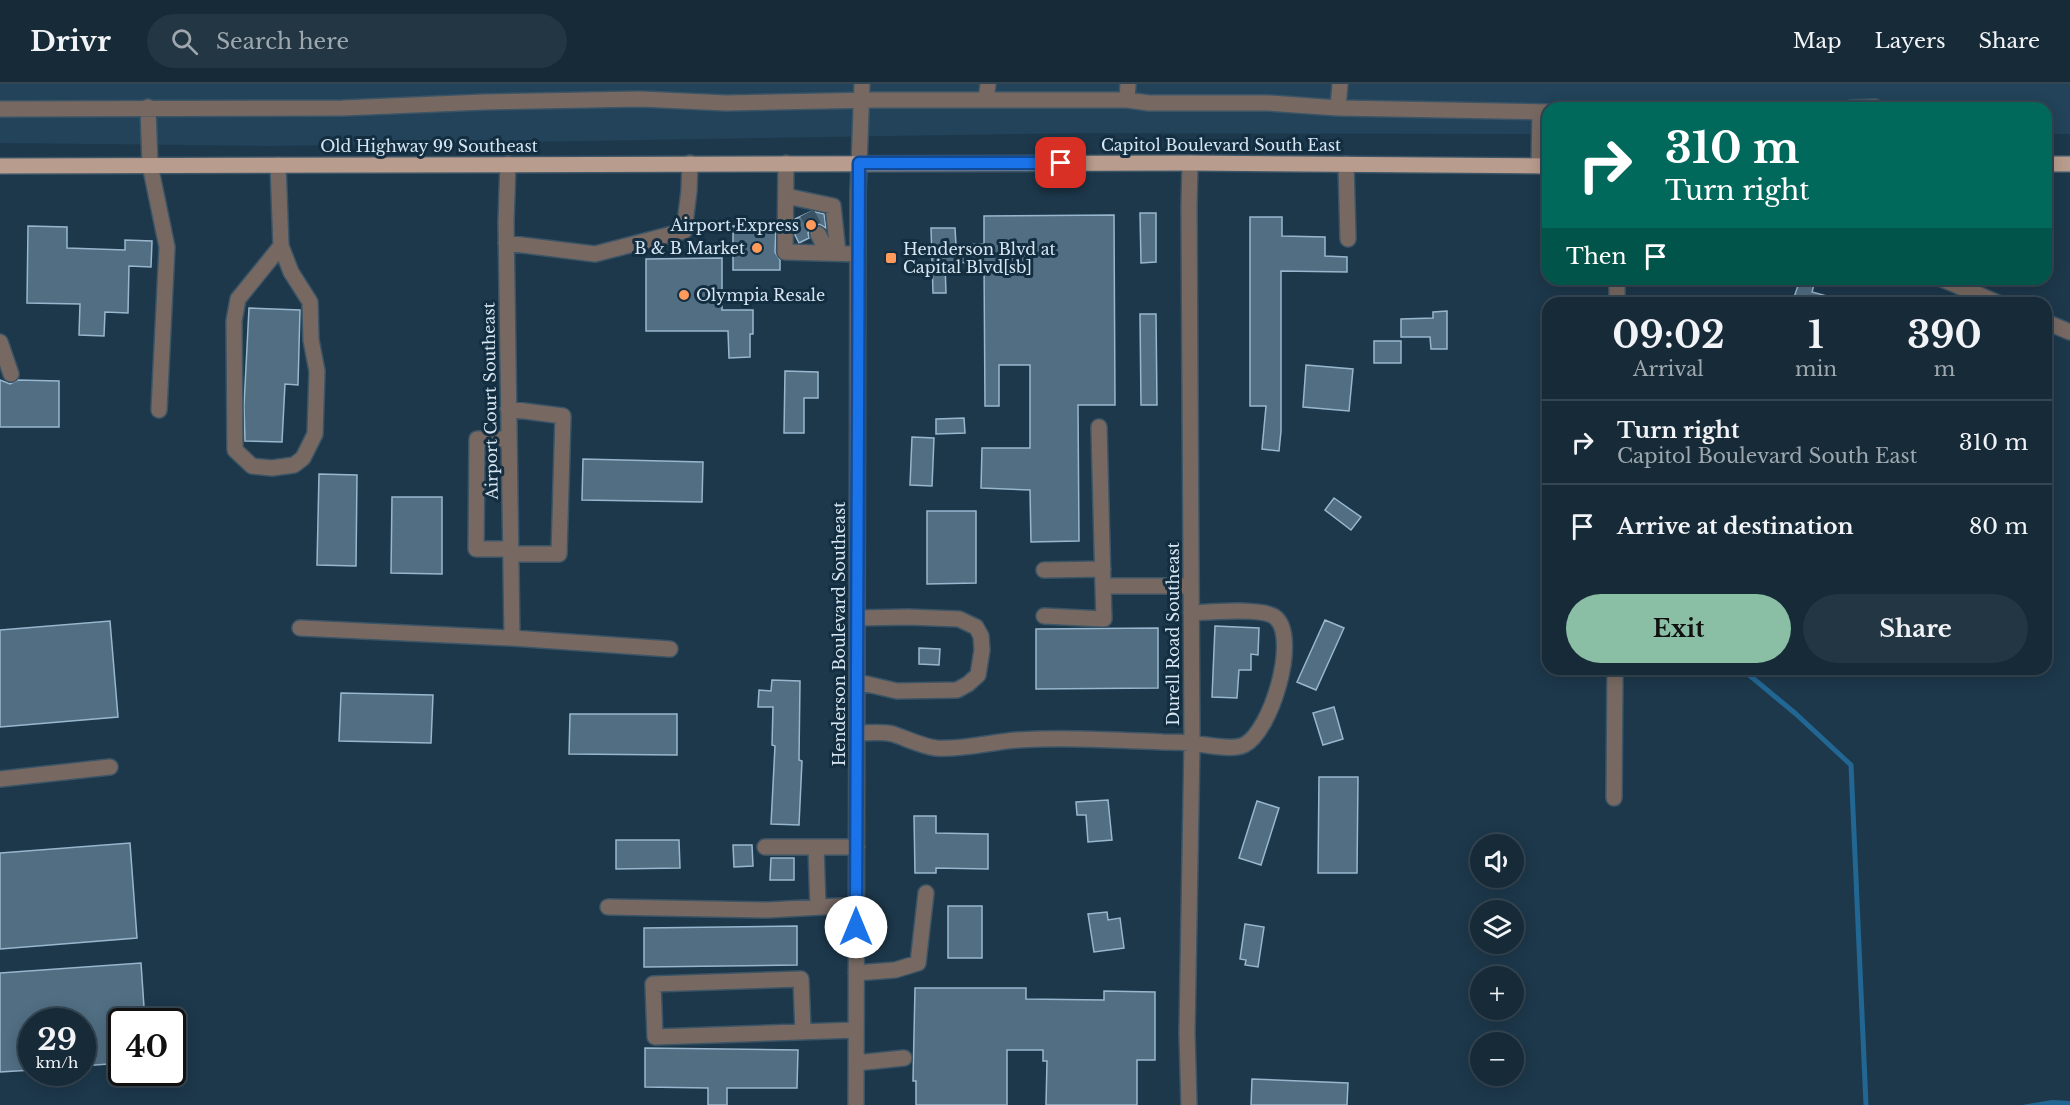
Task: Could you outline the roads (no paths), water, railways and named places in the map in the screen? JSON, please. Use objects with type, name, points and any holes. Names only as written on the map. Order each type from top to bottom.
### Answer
[{"type":"main road","name":"Capitol Boulevard South East","points":[[859,163],[1542,166]]},
{"type":"main road","name":"Old Highway 99 Southeast","points":[[0,166],[859,163]]},
{"type":"main road","points":[[2052,164],[2070,164]]},
{"type":"street","name":"Henderson Boulevard Southeast","points":[[856,1105],[858,254],[862,84]]},
{"type":"street","points":[[987,100],[988,84]]},
{"type":"street","points":[[1338,108],[1340,84]]},
{"type":"street","points":[[0,109],[343,108],[640,99],[726,103],[987,100],[1127,92],[1149,103],[1268,103],[1338,108],[1542,112]]},
{"type":"street","points":[[148,107],[150,165],[167,247],[159,410]]},
{"type":"street","points":[[786,163],[793,197],[785,252],[858,254]]},
{"type":"street","name":"Durell Road Southeast","points":[[1189,1105],[1186,1033],[1192,743],[1188,207],[1191,163]]},
{"type":"street","name":"Airport Court Southeast","points":[[508,164],[508,410],[512,638]]},
{"type":"street","points":[[507,243],[595,254],[684,231],[690,164]]},
{"type":"street","points":[[1346,164],[1348,239]]},
{"type":"street","points":[[278,165],[281,246],[291,272],[310,302],[311,340],[316,371],[315,434],[303,458],[294,465],[272,468],[252,466],[235,450],[234,321],[238,299],[281,246]]},
{"type":"street","points":[[793,197],[807,213]]},
{"type":"street","points":[[793,197],[833,206],[833,253]]},
{"type":"street","points":[[818,234],[833,253]]},
{"type":"street","points":[[1956,285],[1984,297]]},
{"type":"street","points":[[2052,324],[2070,332]]},
{"type":"street","points":[[0,342],[11,374]]},
{"type":"street","points":[[508,410],[563,416],[559,554],[476,549],[477,439],[509,440]]},
{"type":"street","points":[[1044,616],[1104,619],[1099,427]]},
{"type":"street","points":[[1044,570],[1103,569]]},
{"type":"street","points":[[1103,586],[1191,586]]},
{"type":"street","points":[[857,733],[891,733],[922,746],[936,748],[1057,739],[1192,743],[1218,747],[1244,745],[1260,731],[1276,695],[1285,659],[1284,631],[1277,619],[1269,613],[1191,613]]},
{"type":"street","points":[[857,618],[959,619],[976,627],[981,636],[982,650],[978,675],[957,690],[897,691],[858,682]]},
{"type":"street","points":[[300,628],[512,638],[670,649]]},
{"type":"street","points":[[1614,798],[1615,675]]},
{"type":"street","points":[[0,779],[110,767]]},
{"type":"street","points":[[765,847],[856,847]]},
{"type":"street","points":[[816,847],[818,907]]},
{"type":"street","points":[[856,973],[895,970],[918,963],[926,893]]},
{"type":"street","points":[[608,907],[768,910],[856,905]]},
{"type":"street","points":[[803,1032],[801,979],[653,984],[655,1037],[803,1032],[856,1030]]},
{"type":"street","points":[[856,1063],[904,1058]]},
{"type":"water","points":[[2052,1100],[2070,1101],[2070,1105],[2022,1105]]},
{"type":"waterway","points":[[1749,675],[1851,765],[1866,1105]]},
{"type":"tunnel","points":[[807,213],[818,234]]},
{"type":"place","name":"Airport Express","points":[[811,225]]},
{"type":"place","name":"B & B Market","points":[[757,248]]},
{"type":"place","name":"Henderson Blvd at Capital Blvd[sb]","points":[[891,258]]},
{"type":"place","name":"Olympia Resale","points":[[684,295]]}]
